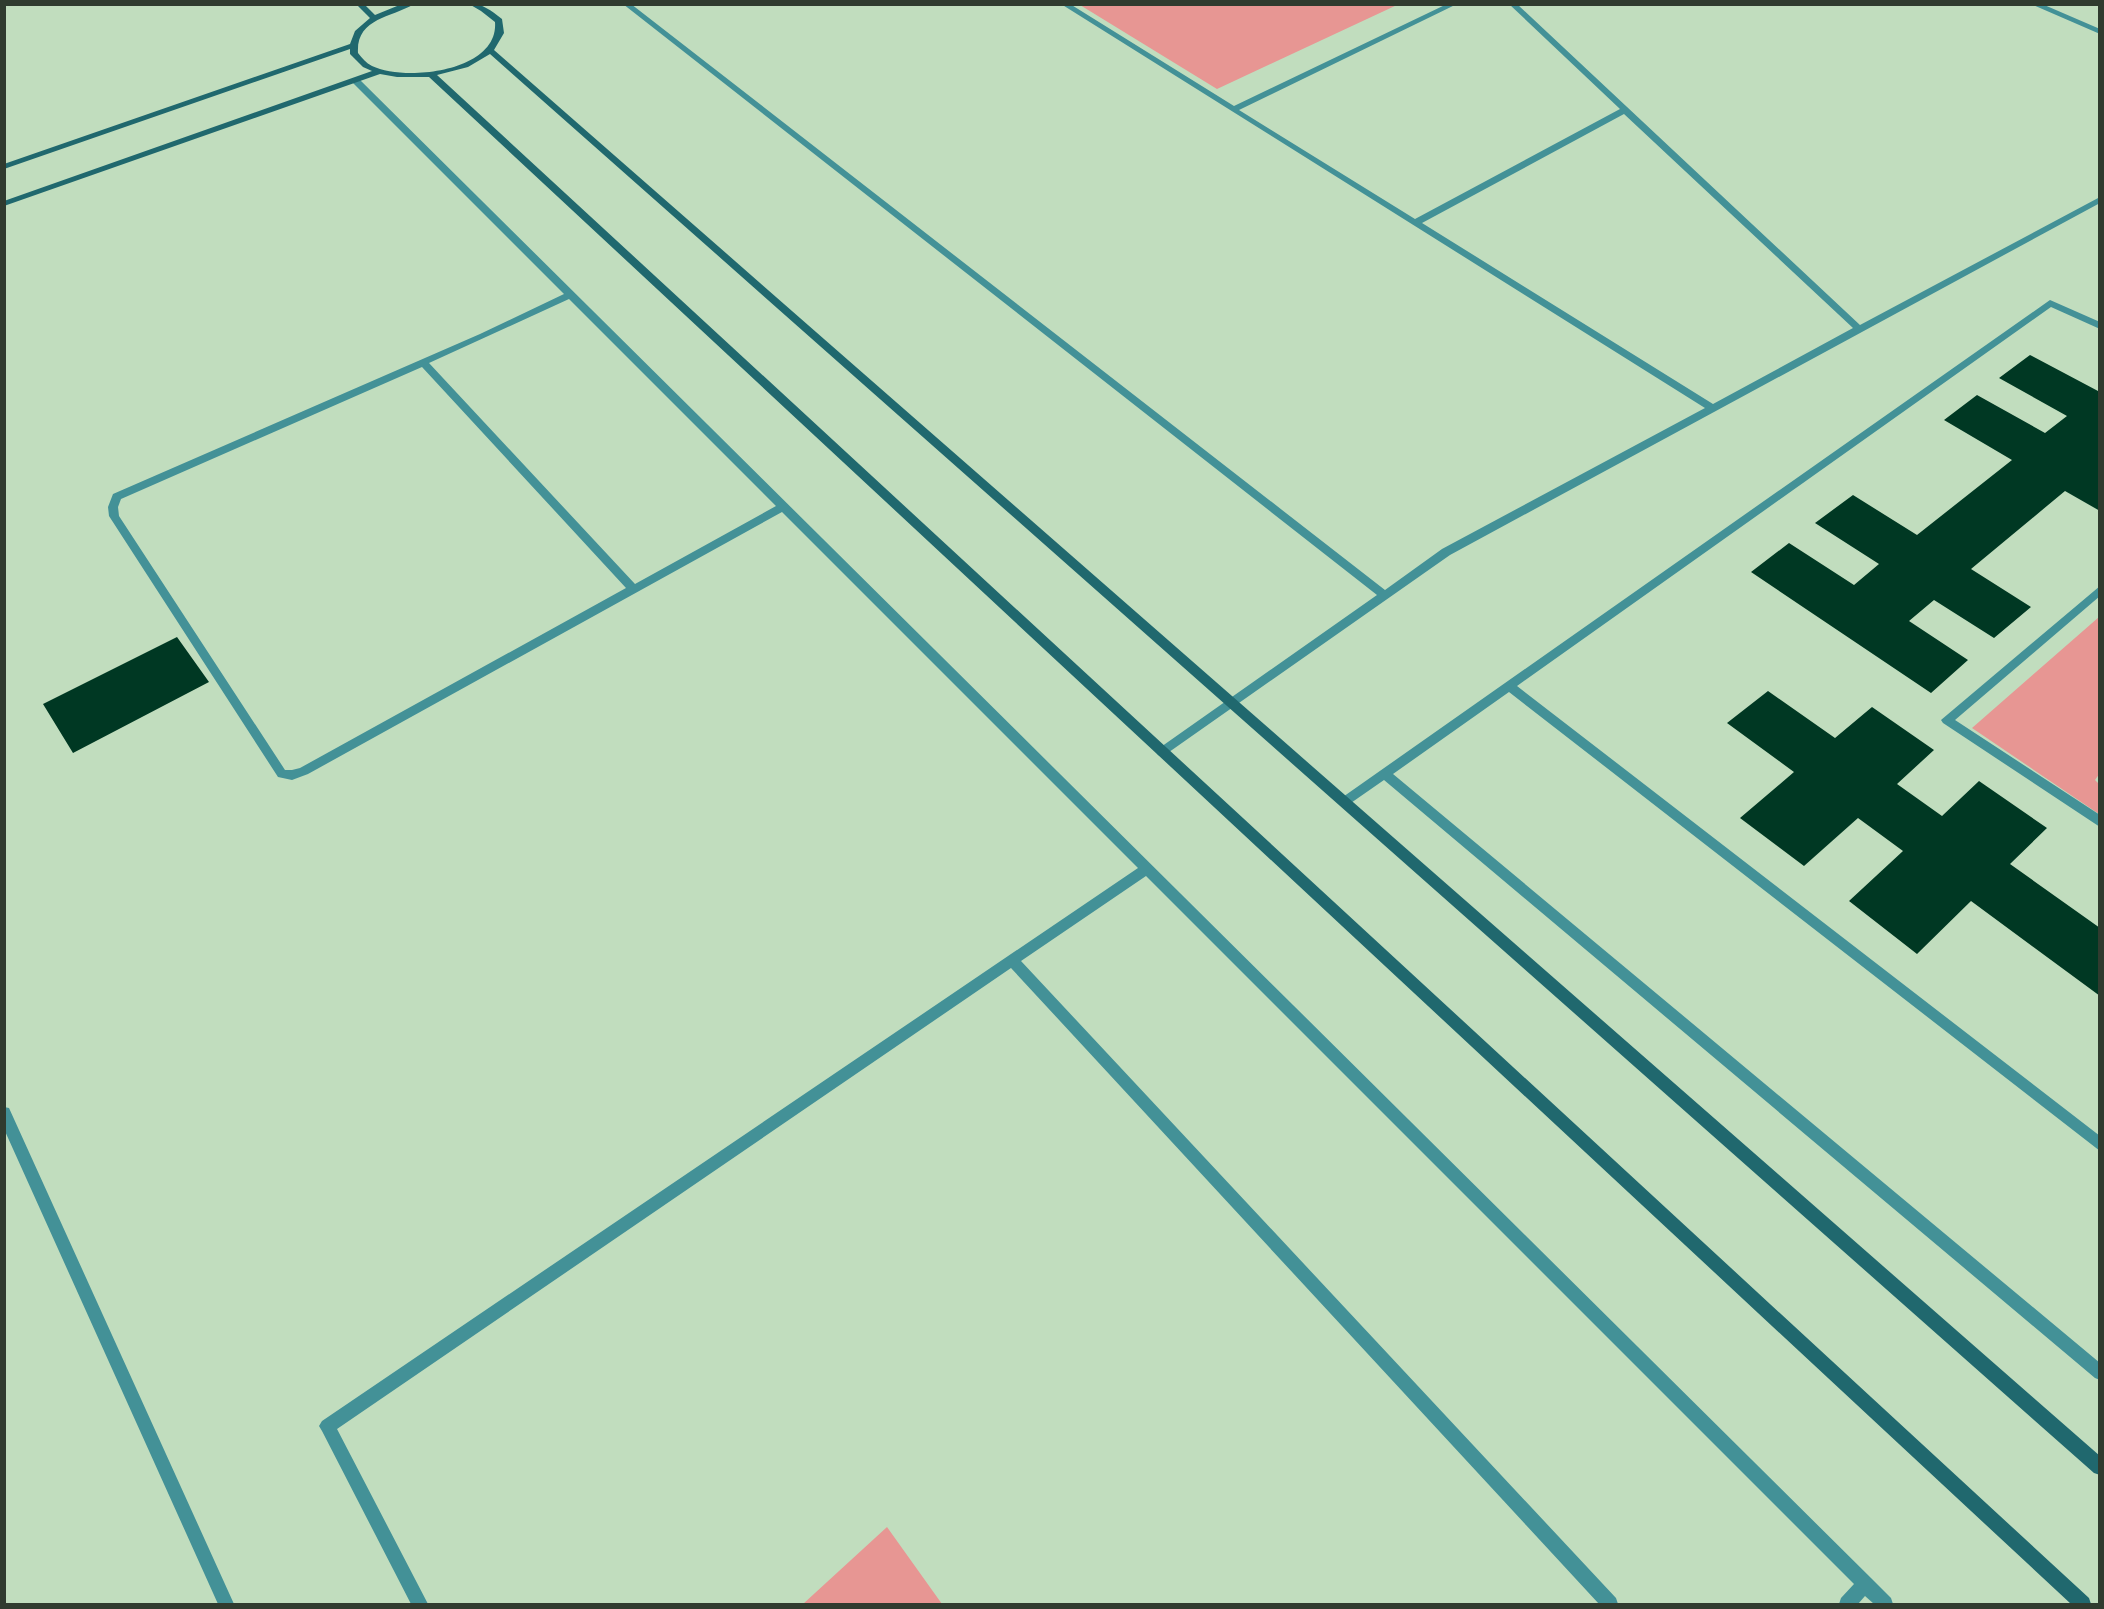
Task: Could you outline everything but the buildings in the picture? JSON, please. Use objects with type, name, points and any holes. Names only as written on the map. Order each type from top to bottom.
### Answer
[{"type":"street","points":[[358,4],[375,19]]},
{"type":"street","points":[[411,4],[365,25],[354,40],[354,54],[366,66],[381,71],[417,76],[445,72],[473,62],[490,50],[500,33],[499,21],[484,9],[472,4]]},
{"type":"street","points":[[626,4],[1384,596]]},
{"type":"street","points":[[1064,4],[1712,408]]},
{"type":"street","points":[[1232,110],[1454,4]]},
{"type":"street","points":[[1512,4],[1858,329]]},
{"type":"street","points":[[2034,4],[2100,32]]},
{"type":"street","points":[[4,167],[354,45]]},
{"type":"street","points":[[490,50],[2100,1467]]},
{"type":"street","points":[[4,204],[381,71]]},
{"type":"street","points":[[431,74],[2083,1605]]},
{"type":"street","points":[[355,80],[1885,1605]]},
{"type":"street","points":[[1415,223],[1625,110]]},
{"type":"street","points":[[1162,752],[1446,552],[2100,199]]},
{"type":"street","points":[[570,294],[423,362],[117,497],[113,507],[114,516],[282,774],[292,775],[304,771],[783,507]]},
{"type":"street","points":[[1344,802],[2050,303],[2100,326]]},
{"type":"street","points":[[423,362],[634,590]]},
{"type":"street","points":[[2100,590],[1947,720],[2100,822]]},
{"type":"street","points":[[1508,685],[2100,1144]]},
{"type":"street","points":[[1384,773],[2100,1373]]},
{"type":"street","points":[[420,1605],[327,1426],[1147,869]]},
{"type":"street","points":[[1012,960],[1610,1605]]},
{"type":"street","points":[[4,1113],[226,1605]]},
{"type":"street","points":[[1847,1605],[1865,1584]]},
{"type":"shaded area","points":[[1080,4],[1397,5],[1217,89]]},
{"type":"shaded area","points":[[2099,617],[2100,773],[2095,780],[2099,784],[2099,814],[1972,728]]},
{"type":"shaded area","points":[[887,1527],[942,1604],[803,1604]]}]
